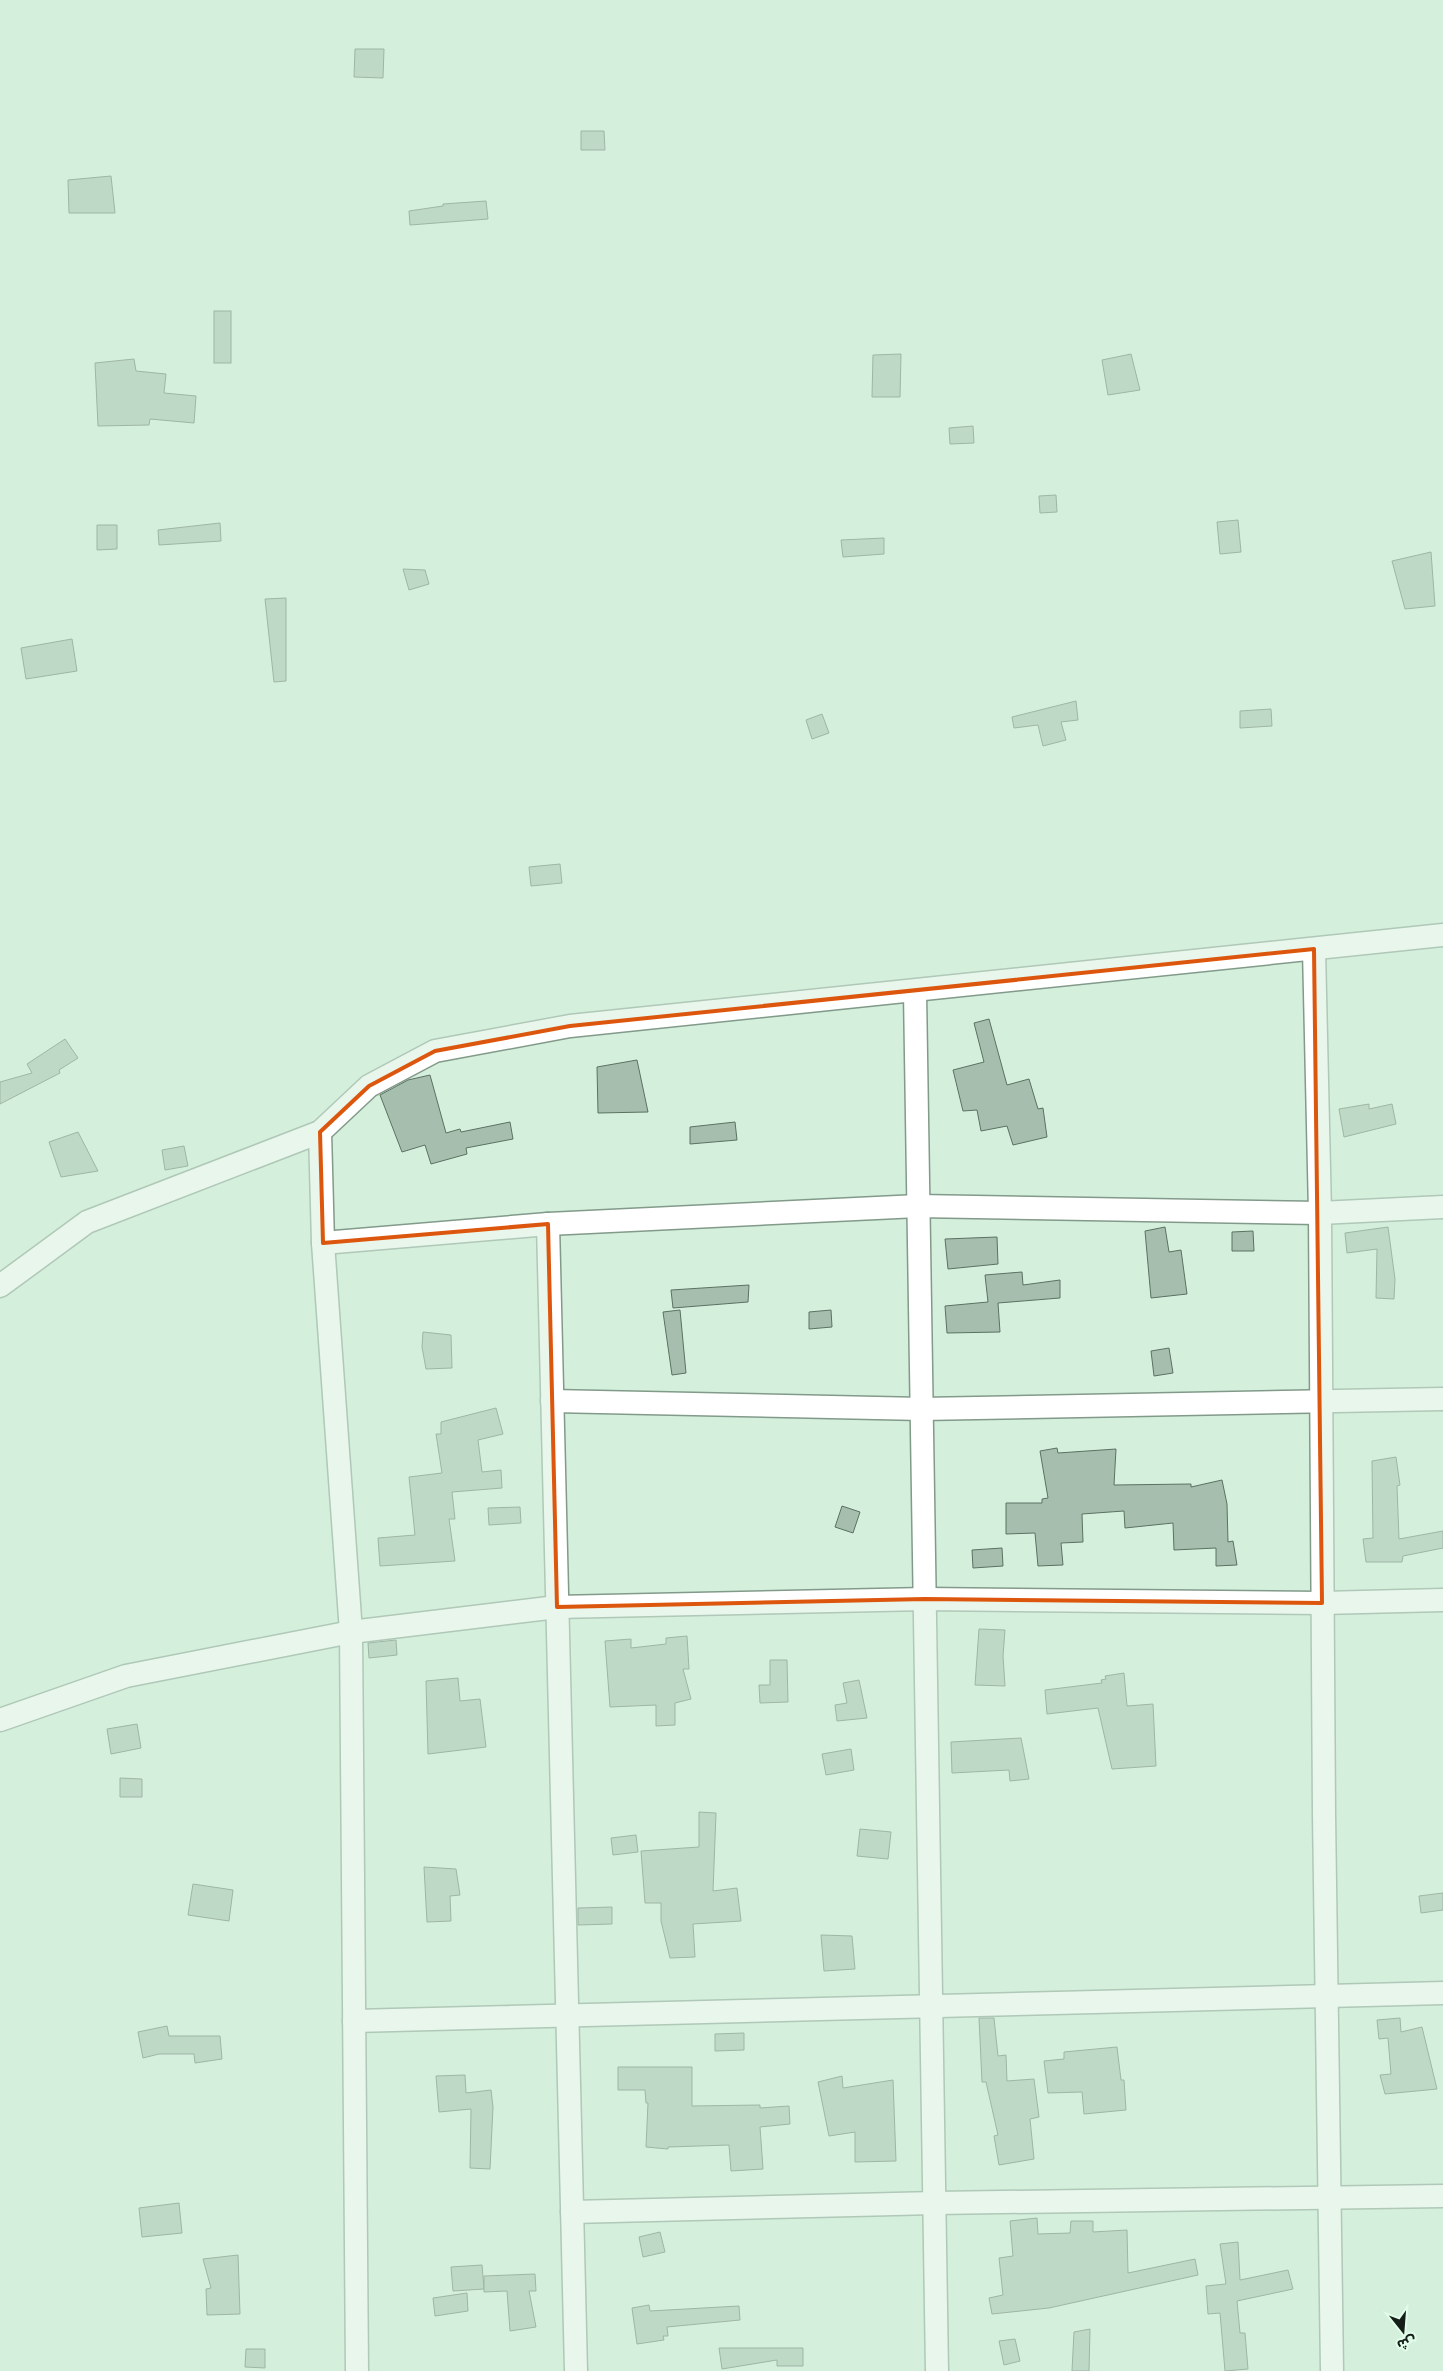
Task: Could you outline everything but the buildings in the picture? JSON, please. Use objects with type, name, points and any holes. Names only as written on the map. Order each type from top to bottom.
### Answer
[{"type":"street","points":[[0,1286],[87,1222],[320,1132],[369,1086],[435,1050],[570,1026],[915,992],[1443,936]]},
{"type":"street","points":[[1314,949],[1320,1213],[1322,1603],[1332,2371]]},
{"type":"street","points":[[915,992],[937,2371]]},
{"type":"street","points":[[320,1132],[323,1244],[350,1632],[357,2371]]},
{"type":"street","points":[[323,1244],[548,1224],[918,1206],[1320,1213],[1443,1207]]},
{"type":"street","points":[[548,1224],[576,2371]]},
{"type":"street","points":[[552,1401],[922,1409],[1443,1399]]},
{"type":"street","points":[[0,1720],[126,1676],[350,1632],[557,1607],[925,1599],[1322,1603],[1443,1600]]},
{"type":"street","points":[[354,2021],[1443,1993]]},
{"type":"street","points":[[572,2212],[935,2203],[1443,2196]]},
{"type":"highlighted area","points":[[1314,949],[1322,1603],[925,1599],[557,1607],[548,1224],[323,1243],[320,1132],[369,1086],[435,1051],[570,1026]]}]
